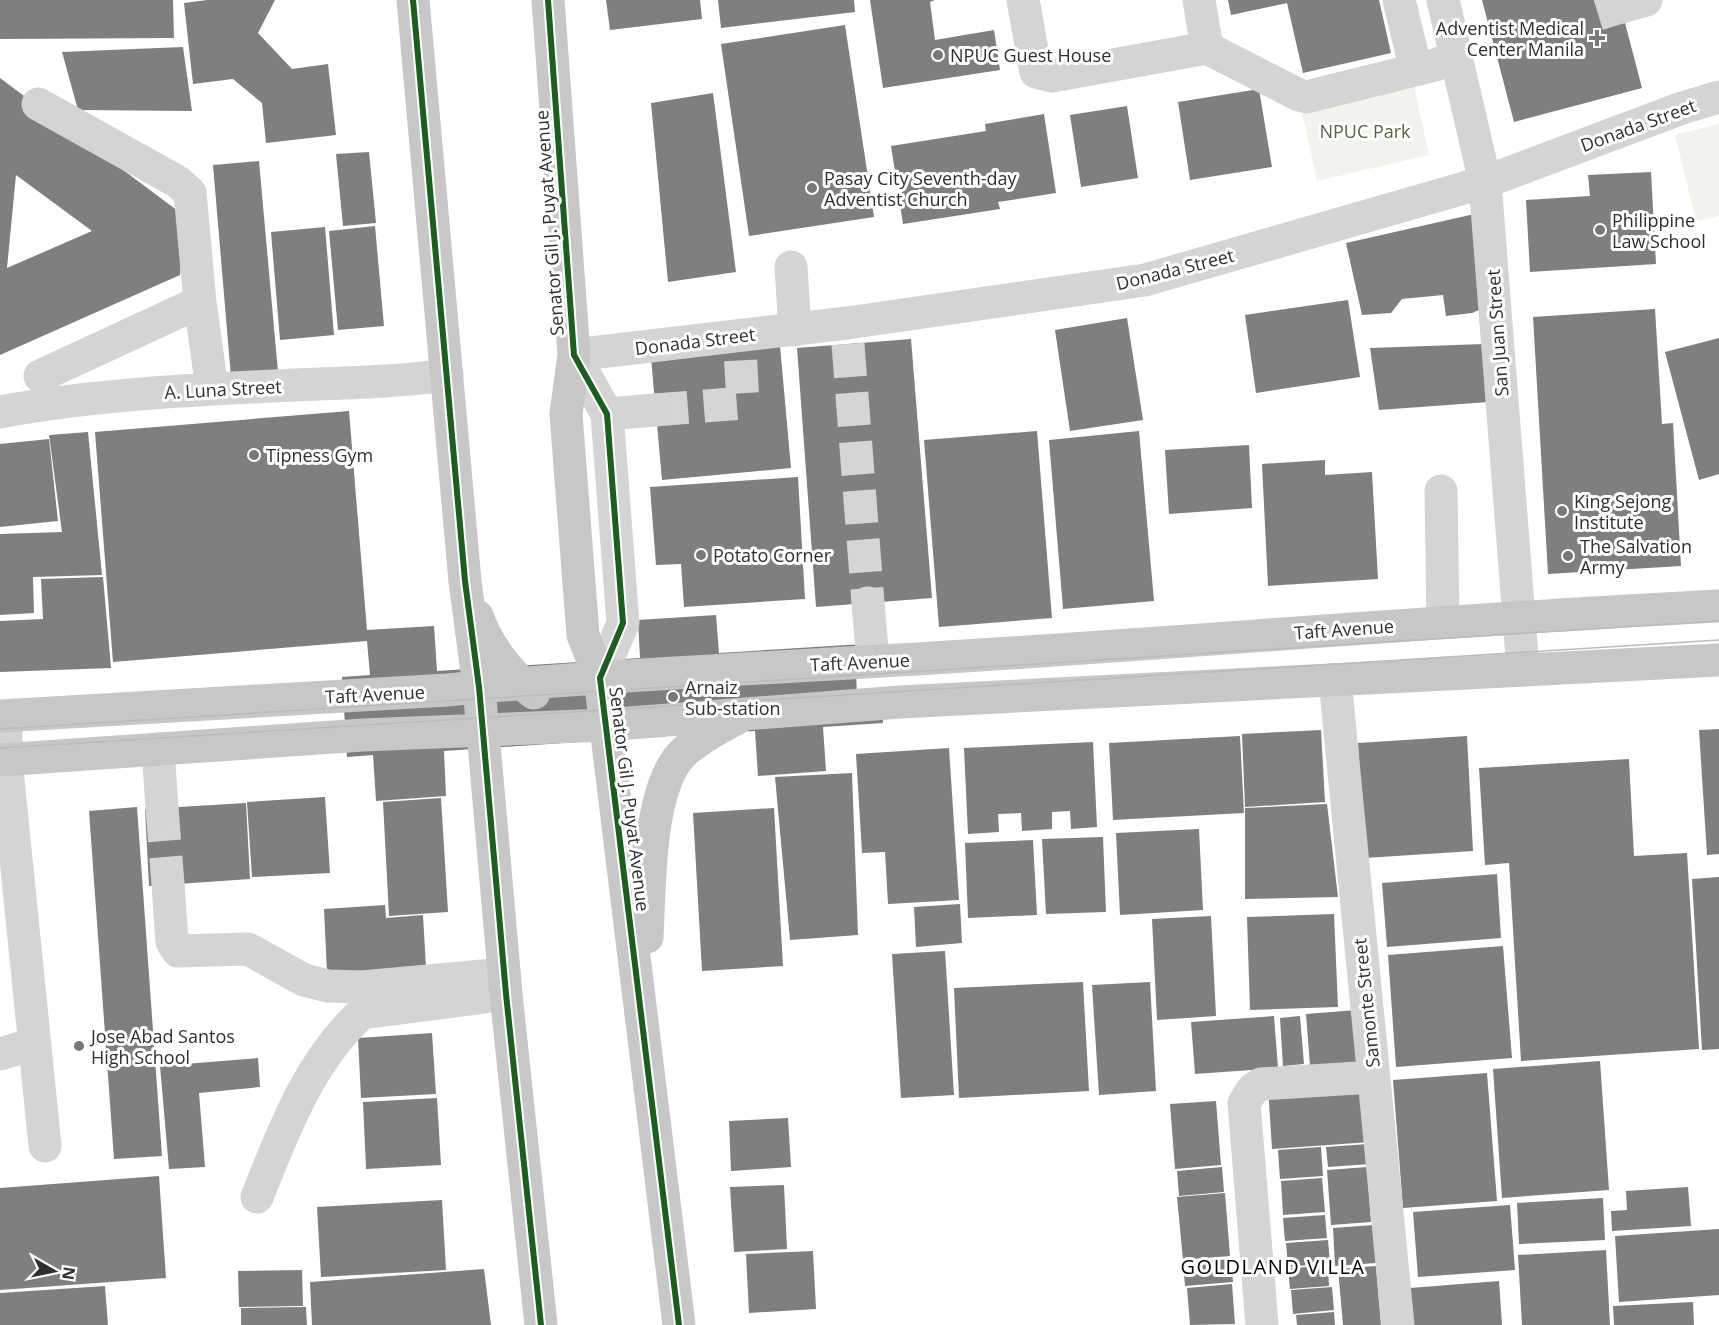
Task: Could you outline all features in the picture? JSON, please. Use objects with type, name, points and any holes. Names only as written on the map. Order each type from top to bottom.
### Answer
[{"type":"main road","points":[[412,0],[465,581],[479,687],[505,984],[541,1325]]},
{"type":"main road","name":"Senator Gil J. Puyat Avenue","points":[[548,0],[574,355],[566,414],[583,635],[600,678],[679,1325]]},
{"type":"main road","points":[[465,581],[484,636],[520,682],[545,701],[573,716],[604,724]]},
{"type":"main road","name":"Taft Avenue","points":[[3,716],[479,687],[520,682],[873,661],[1519,617],[1719,606]]},
{"type":"main road","points":[[3,760],[604,724],[747,712],[1719,660]]},
{"type":"main road","points":[[642,1010],[652,847],[658,801],[670,774],[684,752],[747,712]]},
{"type":"street","points":[[1023,0],[1036,72],[1044,76],[1207,48],[1299,96],[1306,97],[1416,70],[1456,57]]},
{"type":"street","points":[[1199,0],[1207,48]]},
{"type":"street","points":[[1399,0],[1416,70]]},
{"type":"street","name":"San Juan Street","points":[[1443,0],[1485,182],[1523,670]]},
{"type":"street","name":"Donada Street","points":[[574,355],[740,343],[795,330],[848,333],[1145,280],[1485,182],[1682,108],[1719,97]]},
{"type":"street","points":[[38,104],[178,182],[190,193],[200,302],[212,389]]},
{"type":"street","points":[[791,267],[795,330]]},
{"type":"street","points":[[40,376],[200,302]]},
{"type":"street","name":"Senator Gil J. Puyat Avenue","points":[[574,355],[607,414],[622,623],[600,678]]},
{"type":"street","name":"A. Luna Street","points":[[0,412],[69,399],[212,389],[406,381],[447,375]]},
{"type":"street","points":[[607,414],[655,410]]},
{"type":"street","points":[[1441,491],[1443,622]]},
{"type":"street","points":[[868,603],[873,661]]},
{"type":"street","name":"Samonte Street","points":[[1335,680],[1398,1325]]},
{"type":"street","points":[[3,716],[3,760],[45,1146]]},
{"type":"street","points":[[158,749],[162,808]]},
{"type":"street","points":[[168,884],[172,942],[178,951],[248,949],[304,980],[328,986],[505,984]]},
{"type":"street","points":[[257,1197],[290,1116],[300,1098],[321,1063],[347,1027],[362,1014],[505,984]]},
{"type":"street","points":[[0,1054],[34,1044]]},
{"type":"street","points":[[1262,1325],[1244,1103],[1253,1089],[1261,1084],[1373,1077]]},
{"type":"green space","name":"NPUC Park","points":[[1413,81],[1429,155],[1317,181],[1301,107]]},
{"type":"green space","points":[[1719,124],[1719,216],[1696,221],[1675,135]]},
{"type":"building","points":[[0,0],[173,0],[174,38],[0,39]]},
{"type":"building","points":[[207,0],[275,0],[258,33],[292,69],[328,64],[336,135],[266,143],[262,103],[233,79],[193,84],[184,3]]},
{"type":"building","points":[[606,0],[700,0],[702,19],[610,30]]},
{"type":"building","points":[[718,0],[854,0],[855,12],[721,28]]},
{"type":"building","name":"NPUC Guest House","points":[[870,0],[935,0],[930,2],[935,40],[994,30],[1000,70],[883,88]]},
{"type":"building","points":[[1228,0],[1379,0],[1391,53],[1303,73],[1287,3],[1231,15]]},
{"type":"building","points":[[1482,0],[1619,0],[1642,88],[1514,122]]},
{"type":"building","points":[[845,25],[874,217],[749,236],[721,44]]},
{"type":"building","points":[[183,47],[192,111],[78,110],[62,52]]},
{"type":"building","points":[[0,78],[186,217],[180,275],[0,355]],"holes":[[[16,175],[92,231],[7,268]]]},
{"type":"building","points":[[1259,89],[1272,167],[1190,180],[1178,102]]},
{"type":"building","points":[[713,93],[736,272],[668,282],[651,103]]},
{"type":"building","points":[[1127,106],[1138,178],[1081,187],[1070,115]]},
{"type":"building","points":[[1044,114],[1056,193],[998,202],[1000,209],[903,224],[891,146],[986,131],[985,124]]},
{"type":"building","points":[[369,152],[376,223],[343,226],[336,154]]},
{"type":"building","points":[[259,161],[278,372],[231,377],[213,165]]},
{"type":"building","points":[[1651,172],[1656,264],[1530,272],[1526,200],[1590,196],[1588,175]]},
{"type":"building","points":[[1479,213],[1489,306],[1472,313],[1446,316],[1443,295],[1402,299],[1391,313],[1362,315],[1346,243]]},
{"type":"building","points":[[375,226],[384,326],[338,330],[329,231]]},
{"type":"building","points":[[325,227],[334,335],[280,340],[271,232]]},
{"type":"building","points":[[1348,300],[1360,377],[1256,393],[1245,315]]},
{"type":"building","points":[[1655,309],[1662,424],[1673,423],[1681,566],[1548,574],[1533,317]]},
{"type":"building","points":[[1127,318],[1143,420],[1070,431],[1055,330]]},
{"type":"building","points":[[1719,338],[1719,474],[1699,480],[1665,352]]},
{"type":"building","points":[[911,339],[932,598],[816,607],[797,348]]},
{"type":"building","points":[[1484,344],[1489,402],[1379,410],[1370,348]]},
{"type":"building","points":[[780,346],[791,468],[662,480],[651,358]]},
{"type":"building","points":[[349,411],[367,630],[434,626],[437,671],[640,658],[638,620],[716,615],[719,653],[879,643],[856,668],[857,701],[882,699],[883,723],[823,727],[826,771],[758,776],[755,731],[444,751],[446,796],[376,801],[373,755],[347,757],[342,677],[370,675],[367,641],[113,662],[95,432]]},
{"type":"building","points":[[1037,431],[1052,618],[939,627],[924,440]]},
{"type":"building","points":[[1139,431],[1154,601],[1063,609],[1049,440]]},
{"type":"building","points":[[88,432],[102,575],[33,577],[34,613],[0,615],[0,534],[62,532],[49,435]]},
{"type":"building","points":[[49,439],[58,521],[0,527],[0,444]]},
{"type":"building","points":[[1249,445],[1252,508],[1169,514],[1165,450]]},
{"type":"building","points":[[1325,460],[1325,475],[1372,472],[1378,579],[1268,586],[1262,464]]},
{"type":"building","points":[[798,477],[805,599],[684,607],[681,564],[656,565],[650,487]]},
{"type":"building","points":[[103,577],[111,668],[0,672],[0,621],[43,619],[41,579]]},
{"type":"building","points":[[1719,729],[1719,854],[1707,855],[1699,730]]},
{"type":"building","points":[[1321,730],[1325,802],[1245,807],[1242,734]]},
{"type":"building","points":[[1240,736],[1244,813],[1113,820],[1109,743]]},
{"type":"building","points":[[1467,736],[1473,851],[1365,858],[1358,743]]},
{"type":"building","points":[[1093,742],[1097,827],[1071,829],[1070,811],[1052,812],[1052,829],[1022,831],[1021,813],[998,814],[999,832],[968,834],[964,748]]},
{"type":"building","points":[[949,748],[959,900],[888,904],[885,852],[862,853],[856,754]]},
{"type":"building","points":[[1629,759],[1634,856],[1687,853],[1699,1049],[1521,1061],[1509,863],[1485,865],[1479,768]]},
{"type":"building","points":[[852,773],[858,935],[790,940],[775,777]]},
{"type":"building","points":[[325,797],[330,873],[252,877],[247,802]]},
{"type":"building","points":[[441,798],[448,912],[389,916],[383,802]]},
{"type":"building","points":[[246,803],[250,879],[149,886],[145,809]]},
{"type":"building","points":[[1327,804],[1338,897],[1245,899],[1245,808]]},
{"type":"building","points":[[137,807],[162,1156],[114,1159],[89,811]]},
{"type":"building","points":[[774,808],[783,966],[702,971],[693,813]]},
{"type":"building","points":[[1199,829],[1203,910],[1120,915],[1116,833]]},
{"type":"building","points":[[1103,837],[1106,912],[1046,914],[1042,839]]},
{"type":"building","points":[[1033,840],[1037,915],[968,918],[965,843]]},
{"type":"building","points":[[1497,874],[1501,938],[1387,947],[1382,883]]},
{"type":"building","points":[[1719,877],[1719,1049],[1702,1050],[1692,879]]},
{"type":"building","points":[[960,904],[962,943],[916,947],[914,907]]},
{"type":"building","points":[[385,905],[386,918],[423,915],[426,967],[327,973],[324,909]]},
{"type":"building","points":[[1334,914],[1338,1007],[1250,1010],[1247,917]]},
{"type":"building","points":[[1211,916],[1216,1016],[1157,1020],[1152,919]]},
{"type":"building","points":[[1503,946],[1512,1058],[1396,1067],[1388,955]]},
{"type":"building","points":[[945,951],[954,1095],[901,1098],[892,954]]},
{"type":"building","points":[[1083,982],[1089,1091],[959,1098],[954,988]]},
{"type":"building","points":[[1150,982],[1156,1091],[1099,1095],[1092,985]]},
{"type":"building","points":[[1357,1010],[1361,1062],[1310,1066],[1306,1014]]},
{"type":"building","points":[[1274,1016],[1278,1068],[1195,1074],[1191,1022]]},
{"type":"building","points":[[1300,1016],[1304,1064],[1283,1066],[1280,1018]]},
{"type":"building","points":[[432,1033],[436,1094],[361,1098],[358,1038]]},
{"type":"building","points":[[258,1058],[260,1087],[199,1093],[205,1167],[169,1169],[160,1066]]},
{"type":"building","points":[[1600,1061],[1609,1190],[1502,1198],[1493,1069]]},
{"type":"building","points":[[1487,1073],[1497,1201],[1403,1208],[1393,1080]]},
{"type":"building","points":[[1366,1080],[1370,1142],[1272,1149],[1268,1087]]},
{"type":"building","points":[[437,1098],[441,1165],[366,1169],[363,1102]]},
{"type":"building","points":[[1216,1101],[1221,1165],[1175,1169],[1170,1104]]},
{"type":"building","points":[[788,1118],[791,1167],[731,1171],[729,1121]]},
{"type":"building","points":[[1368,1144],[1370,1164],[1328,1167],[1326,1147]]},
{"type":"building","points":[[1321,1147],[1323,1176],[1280,1179],[1278,1150]]},
{"type":"building","points":[[1222,1167],[1224,1192],[1179,1196],[1177,1171]]},
{"type":"building","points":[[1367,1167],[1371,1222],[1331,1225],[1327,1170]]},
{"type":"building","points":[[159,1176],[166,1278],[0,1290],[0,1188]]},
{"type":"building","points":[[1322,1178],[1325,1212],[1283,1215],[1281,1181]]},
{"type":"building","points":[[784,1185],[787,1249],[734,1252],[730,1187]]},
{"type":"building","points":[[1688,1187],[1691,1226],[1612,1231],[1611,1211],[1627,1210],[1626,1191]]},
{"type":"building","points":[[1225,1193],[1230,1256],[1183,1260],[1177,1197]]},
{"type":"building","points":[[1603,1198],[1605,1240],[1519,1244],[1517,1203]]},
{"type":"building","points":[[442,1200],[446,1270],[321,1277],[317,1207]]},
{"type":"building","points":[[1510,1205],[1515,1270],[1418,1277],[1413,1212]]},
{"type":"building","points":[[1325,1215],[1327,1238],[1285,1241],[1283,1218]]},
{"type":"building","points":[[1373,1225],[1376,1263],[1335,1266],[1333,1228]]},
{"type":"building","points":[[1719,1229],[1719,1295],[1619,1302],[1615,1236]]},
{"type":"building","points":[[1328,1240],[1330,1263],[1288,1267],[1286,1243]]},
{"type":"building","points":[[1606,1250],[1610,1325],[1522,1325],[1518,1255]]},
{"type":"building","points":[[813,1251],[816,1309],[749,1313],[746,1254]]},
{"type":"building","points":[[1231,1259],[1233,1282],[1185,1286],[1183,1263]]},
{"type":"building","points":[[1328,1266],[1329,1286],[1290,1289],[1288,1268]]},
{"type":"building","points":[[1376,1266],[1381,1325],[1343,1325],[1338,1269]]},
{"type":"building","points":[[484,1269],[491,1325],[312,1325],[310,1282]]},
{"type":"building","points":[[302,1270],[303,1306],[239,1307],[238,1271]]},
{"type":"building","points":[[1499,1281],[1502,1325],[1413,1325],[1410,1288]]},
{"type":"building","points":[[1232,1284],[1235,1324],[1190,1325],[1187,1288]]},
{"type":"building","points":[[105,1286],[108,1325],[0,1325],[0,1293]]},
{"type":"building","points":[[1332,1287],[1334,1310],[1293,1314],[1291,1290]]},
{"type":"building","points":[[1693,1302],[1694,1325],[1614,1325],[1613,1306]]},
{"type":"building","points":[[306,1307],[307,1325],[241,1325],[241,1308]]},
{"type":"building","points":[[1334,1312],[1335,1325],[1297,1325],[1296,1315]]},
{"type":"tunnel","points":[[1598,14],[1621,7]]},
{"type":"tunnel","points":[[848,344],[868,603]]},
{"type":"tunnel","points":[[655,410],[743,403],[740,350]]},
{"type":"tunnel","points":[[162,808],[168,884]]},
{"type":"tram line","points":[[0,729],[1719,621]]},
{"type":"tram line","points":[[0,748],[1719,640]]},
{"type":"cycle path","points":[[413,0],[465,581],[479,687],[506,994],[541,1325]]},
{"type":"cycle path","points":[[548,0],[574,355],[607,414],[623,623],[600,678],[679,1325]]},
{"type":"place","name":"Adventist Medical Center Manila","points":[[1597,38]]},
{"type":"place","name":"NPUC Guest House","points":[[938,55]]},
{"type":"place","name":"Pasay City Seventh-day Adventist Church","points":[[812,188]]},
{"type":"place","name":"Philippine Law School","points":[[1600,230]]},
{"type":"place","name":"Tipness Gym","points":[[254,455]]},
{"type":"place","name":"King Sejong Institute","points":[[1562,511]]},
{"type":"place","name":"Potato Corner","points":[[701,555]]},
{"type":"place","name":"The Salvation Army","points":[[1568,556]]},
{"type":"place","name":"Arnaiz Sub-station","points":[[673,697]]},
{"type":"place","name":"Jose Abad Santos High School","points":[[79,1046]]},
{"type":"district","name":"GOLDLAND VILLA","points":[[1273,1266]]}]
